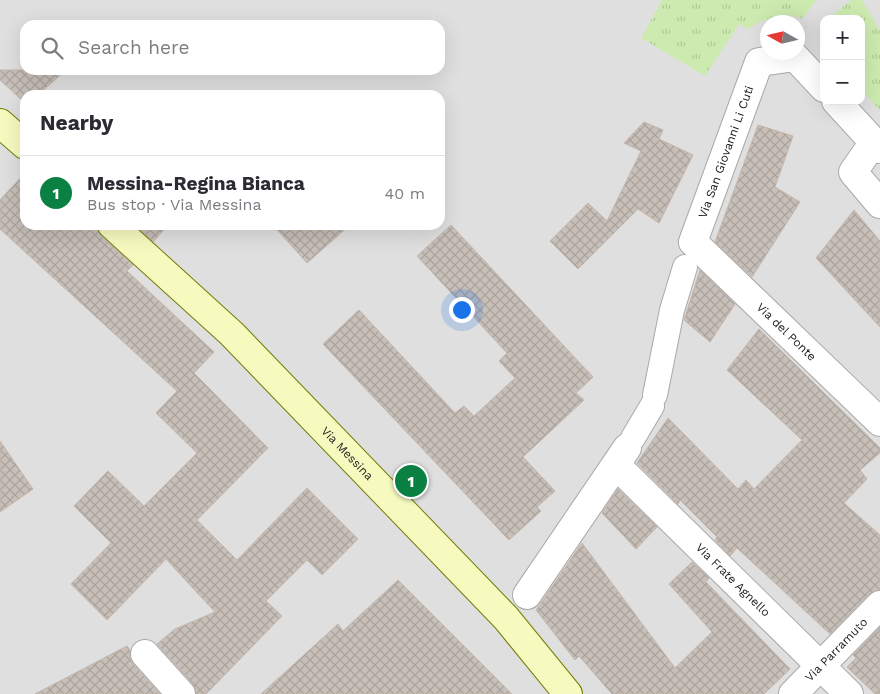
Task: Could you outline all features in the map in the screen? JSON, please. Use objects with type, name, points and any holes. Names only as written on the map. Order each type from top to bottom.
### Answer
[{"type":"main road","points":[[0,122],[20,140]]},
{"type":"main road","name":"Via Messina","points":[[118,230],[232,334],[506,618],[560,691]]},
{"type":"street","name":"Via San Giovanni Li Cuti","points":[[693,242],[759,62],[795,57],[820,84]]},
{"type":"street","points":[[840,105],[877,146],[852,172],[880,204]]},
{"type":"street","name":"Via del Ponte","points":[[693,242],[880,422]]},
{"type":"street","points":[[527,595],[625,450],[654,400],[672,310],[685,268]]},
{"type":"street","name":"Via Frate Agnello","points":[[625,450],[820,667],[849,694]]},
{"type":"street","name":"Via Parramuto","points":[[793,694],[880,605]]},
{"type":"street","points":[[145,654],[181,694]]},
{"type":"shaded area","points":[[0,0],[880,0],[880,694],[0,694]]},
{"type":"green space","points":[[662,0],[816,0],[805,15],[760,15],[760,22],[748,29],[739,24],[705,76],[641,38]]},
{"type":"green space","points":[[851,0],[862,0],[880,31],[880,111],[865,94],[865,15],[834,15]]},
{"type":"building","points":[[0,70],[20,70],[20,75],[60,75],[44,90],[20,90],[20,98],[0,80]]},
{"type":"building","points":[[644,122],[663,130],[659,139],[693,155],[659,223],[638,209],[578,269],[550,241],[588,203],[607,221],[641,151],[624,143]]},
{"type":"building","points":[[758,125],[793,136],[775,187],[800,202],[752,277],[715,242]]},
{"type":"building","points":[[20,178],[20,230],[99,230],[102,237],[133,265],[127,271],[214,352],[194,373],[268,448],[197,520],[237,560],[307,488],[358,539],[322,575],[307,560],[266,601],[282,616],[206,694],[196,694],[193,684],[157,644],[175,629],[215,612],[166,559],[107,620],[71,584],[111,543],[74,506],[108,471],[144,506],[197,453],[156,413],[177,391],[0,229],[0,200]]},
{"type":"building","points":[[854,210],[880,241],[880,327],[816,258]]},
{"type":"building","points":[[451,225],[593,377],[576,393],[584,400],[523,457],[555,491],[537,507],[541,511],[509,540],[323,344],[359,310],[455,413],[464,406],[474,416],[515,378],[499,361],[507,353],[417,256]]},
{"type":"building","points":[[140,230],[164,230],[153,242]]},
{"type":"building","points":[[277,230],[344,230],[307,263]]},
{"type":"building","points":[[700,270],[735,304],[710,342],[684,320]]},
{"type":"building","points":[[759,329],[880,448],[880,453],[860,470],[867,479],[844,503],[880,535],[880,590],[869,594],[830,634],[737,548],[730,556],[715,540],[717,537],[680,500],[678,504],[637,463],[668,418],[738,489],[746,480],[754,489],[802,440],[727,370]]},
{"type":"building","points":[[0,441],[33,489],[0,512]]},
{"type":"building","points":[[618,489],[657,527],[636,549],[602,513]]},
{"type":"building","points":[[582,543],[675,668],[712,632],[669,584],[692,562],[709,578],[706,582],[790,669],[764,694],[612,694],[579,656],[575,660],[536,610]]},
{"type":"building","points":[[398,580],[512,694],[261,694],[338,624],[343,631]]},
{"type":"building","points":[[880,627],[880,694],[875,694],[847,667],[856,658],[853,655]]},
{"type":"building","points":[[127,646],[130,650],[130,658],[133,664],[160,694],[35,694]]},
{"type":"place","name":"Messina-Regina Bianca","points":[[411,481]]}]
